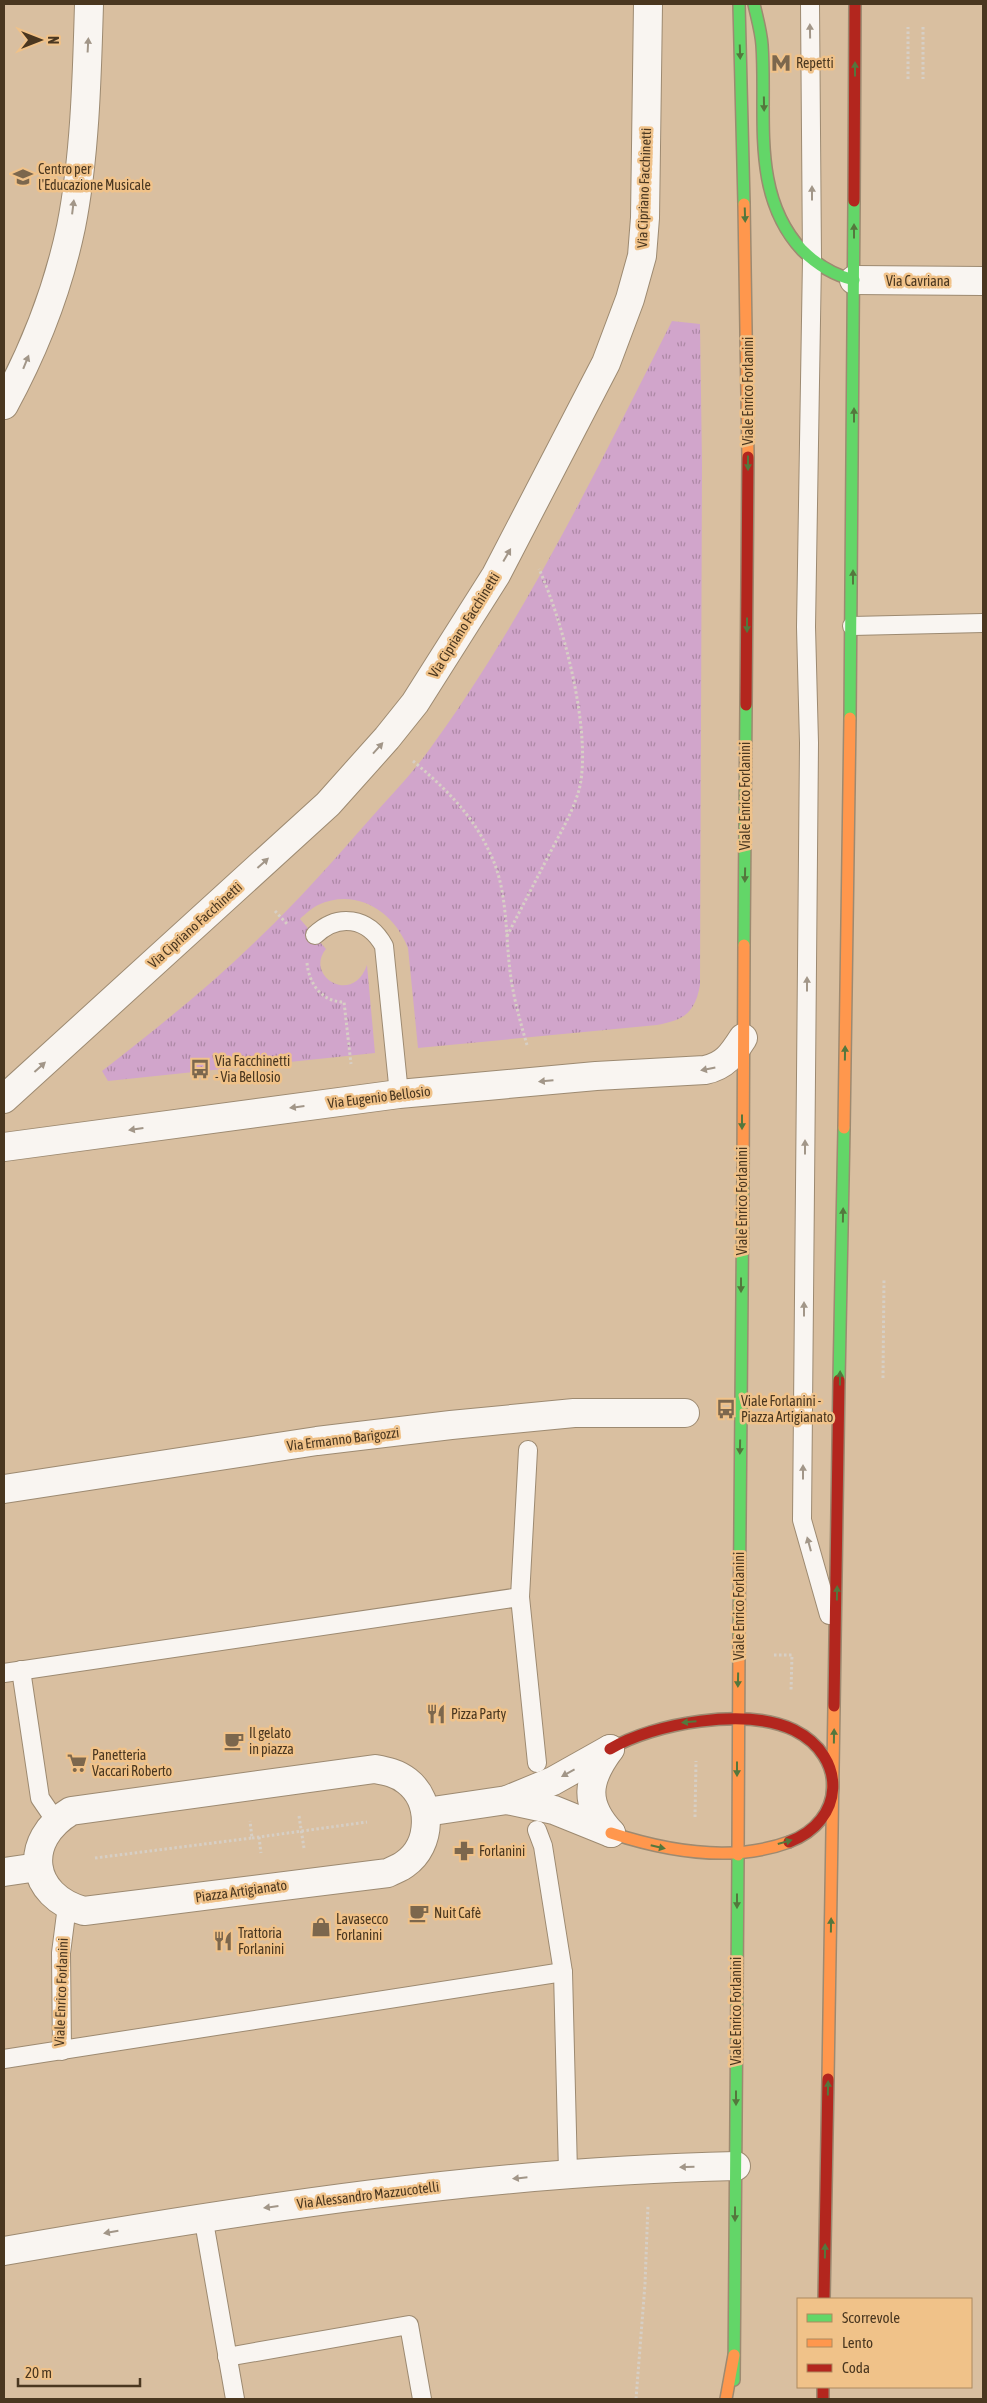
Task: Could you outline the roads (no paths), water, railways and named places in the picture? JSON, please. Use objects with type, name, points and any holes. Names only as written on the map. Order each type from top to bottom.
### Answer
[{"type":"main road","name":"Viale Enrico Forlanini","points":[[734,2399],[748,451],[746,273],[739,4]]},
{"type":"main road","points":[[754,4],[762,44],[766,181],[781,222],[798,248],[812,260],[838,276],[854,280]]},
{"type":"main road","points":[[824,2298],[852,626],[855,4]]},
{"type":"main road","points":[[610,1749],[639,1733],[659,1726],[697,1721],[738,1720],[769,1723],[804,1735],[822,1750],[830,1767],[833,1785],[828,1808],[821,1820],[804,1835],[778,1844],[737,1852],[667,1849],[611,1833]]},
{"type":"main road","points":[[727,2399],[734,2356]]},
{"type":"street","points":[[4,405],[22,372],[41,325],[71,227],[85,105],[89,4]]},
{"type":"street","name":"Via Cipriano Facchinetti","points":[[4,1099],[328,804],[387,738],[415,703],[496,575],[606,363],[630,299],[640,265],[645,218],[648,4]]},
{"type":"street","name":"Via Cavriana","points":[[854,280],[983,281]]},
{"type":"street","name":"Via Eugenio Bellosio","points":[[4,1146],[399,1094],[596,1076],[705,1070],[719,1066],[728,1060],[743,1038]]},
{"type":"street","name":"Via Ermanno Barigozzi","points":[[4,1490],[307,1443],[451,1425],[574,1413],[685,1412]]},
{"type":"street","points":[[55,1820],[71,1811],[88,1808],[375,1769],[392,1772],[408,1781],[419,1795],[426,1812],[507,1800],[553,1781],[610,1749]]},
{"type":"street","points":[[610,1749],[596,1770],[591,1786],[591,1796],[592,1805],[600,1821],[611,1833]]},
{"type":"street","points":[[507,1800],[554,1810],[611,1833]]},
{"type":"street","name":"Piazza Artigianato","points":[[55,1820],[40,1843],[38,1867],[46,1889],[67,1906],[84,1911],[388,1873],[406,1864],[419,1850],[426,1831],[426,1812]]},
{"type":"street","points":[[4,1872],[38,1867]]},
{"type":"street","name":"Via Alessandro Mazzucotelli","points":[[4,2250],[202,2216],[568,2172],[736,2166]]},
{"type":"lane","points":[[810,4],[812,260],[806,627],[809,743],[802,1520],[836,1641]]},
{"type":"lane","points":[[852,626],[983,623]]},
{"type":"lane","points":[[315,935],[330,924],[351,921],[371,928],[384,946],[399,1094]]},
{"type":"lane","points":[[528,1450],[520,1597],[537,1763]]},
{"type":"lane","points":[[4,1673],[520,1597]]},
{"type":"lane","points":[[22,1670],[40,1798],[55,1820]]},
{"type":"lane","points":[[537,1830],[543,1846],[563,1972],[568,2172]]},
{"type":"lane","name":"Viale Enrico Forlanini","points":[[4,2059],[62,2051],[61,1954],[67,1906]]},
{"type":"lane","points":[[62,2051],[563,1972]]},
{"type":"lane","points":[[202,2216],[234,2399]]},
{"type":"lane","points":[[227,2357],[409,2325],[422,2399]]},
{"type":"place","name":"Repetti","points":[[781,63]]},
{"type":"place","name":"Centro per l'Educazione Musicale","points":[[23,177]]},
{"type":"place","name":"Via Facchinetti - Via Bellosio","points":[[200,1069]]},
{"type":"place","name":"Viale Forlanini - Piazza Artigianato","points":[[726,1409]]},
{"type":"place","name":"Pizza Party","points":[[436,1714]]},
{"type":"place","name":"Il gelato in piazza","points":[[234,1741]]},
{"type":"place","name":"Panetteria Vaccari Roberto","points":[[77,1763]]},
{"type":"place","name":"Forlanini","points":[[464,1851]]},
{"type":"place","name":"Nuit Cafè","points":[[419,1913]]},
{"type":"place","name":"Lavasecco Forlanini","points":[[321,1927]]},
{"type":"place","name":"Trattoria Forlanini","points":[[223,1941]]}]
